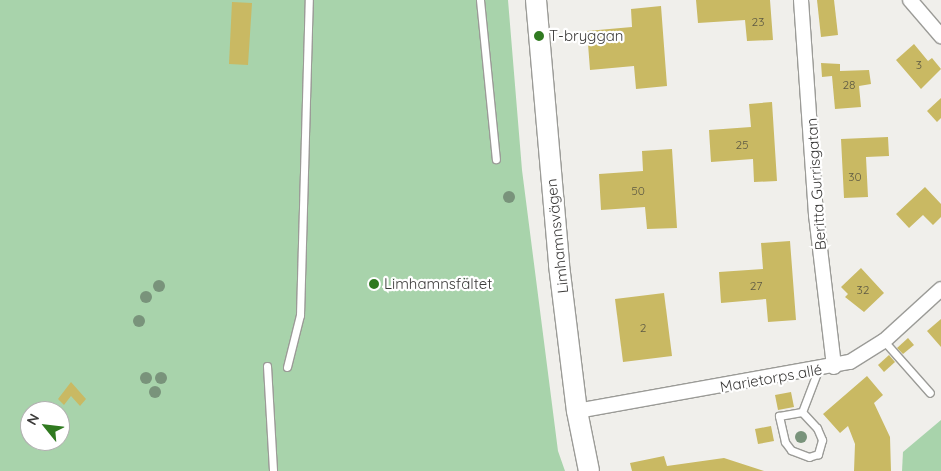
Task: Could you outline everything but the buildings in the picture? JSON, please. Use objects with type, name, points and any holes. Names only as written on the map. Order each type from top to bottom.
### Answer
[{"type":"main road","name":"Limhamnsvägen","points":[[536,0],[558,256],[577,410],[589,471]]},
{"type":"street","name":"Beritta Gurrisgatan","points":[[801,0],[816,215],[834,367]]},
{"type":"street","points":[[910,0],[941,36]]},
{"type":"street","name":"Marietorps allé","points":[[577,410],[818,370],[850,362],[884,341],[941,290]]},
{"type":"lane","points":[[287,367],[300,315],[309,0]]},
{"type":"lane","points":[[480,0],[496,158]]},
{"type":"lane","points":[[884,341],[930,393]]},
{"type":"lane","points":[[267,366],[273,471]]},
{"type":"lane","points":[[802,412],[818,370]]},
{"type":"lane","points":[[802,412],[817,428],[822,440],[818,454],[809,457],[792,450],[781,430],[779,416],[802,412]]},
{"type":"green space","points":[[0,0],[508,0],[522,170],[558,451],[565,471],[0,471]]},
{"type":"green space","points":[[941,420],[941,471],[902,471],[903,452]]},
{"type":"place","name":"T-bryggan","points":[[539,36]]},
{"type":"place","name":"Limhamnsfältet","points":[[374,284]]}]
